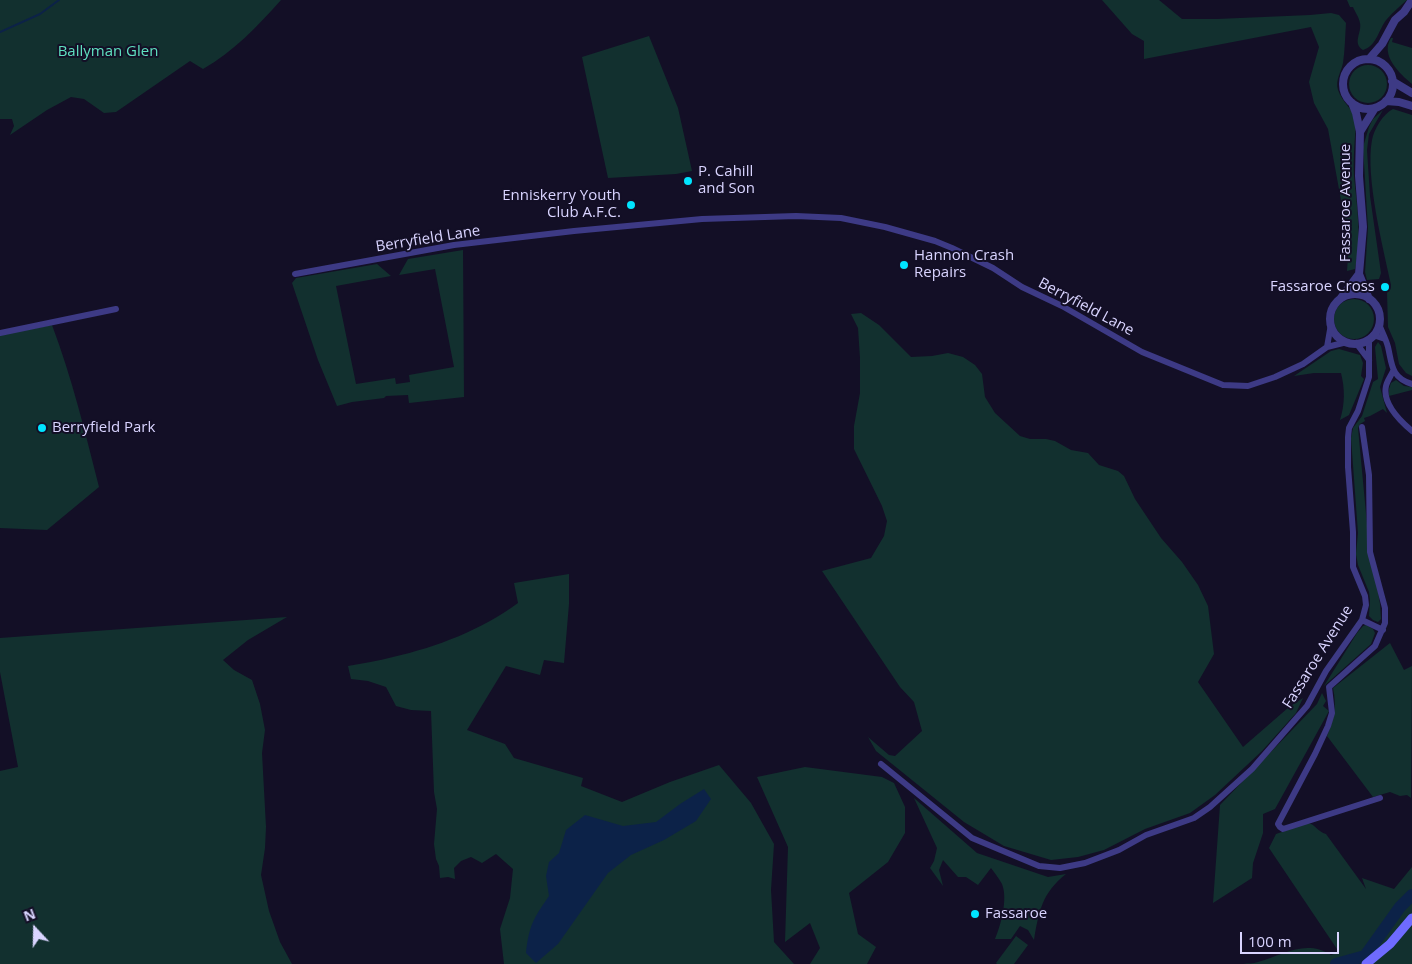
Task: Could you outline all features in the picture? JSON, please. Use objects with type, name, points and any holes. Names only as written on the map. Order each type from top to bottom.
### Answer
[{"type":"main road","points":[[1366,964],[1390,944],[1412,918]]},
{"type":"street","points":[[1375,108],[1366,109],[1352,103],[1344,91],[1344,77],[1355,63],[1369,59],[1382,44],[1395,20],[1412,0]]},
{"type":"street","points":[[1382,44],[1383,65]]},
{"type":"street","points":[[1360,132],[1375,108],[1386,101],[1392,88],[1388,69],[1369,59]]},
{"type":"street","points":[[1392,81],[1412,93]]},
{"type":"street","points":[[1386,101],[1412,106]]},
{"type":"street","name":"Fassaroe Avenue","points":[[1352,103],[1360,132],[1359,176],[1363,227],[1359,274]]},
{"type":"street","name":"Berryfield Lane","points":[[295,274],[454,246],[574,231],[702,219],[796,216],[841,218],[886,227],[935,241],[952,248],[993,268],[1022,287],[1062,306],[1142,352],[1223,385],[1248,386],[1275,377],[1304,364],[1327,346],[1347,342]]},
{"type":"street","points":[[1359,274],[1369,299],[1378,310],[1379,324],[1393,371],[1405,382],[1412,384]]},
{"type":"street","points":[[1327,346],[1331,311],[1359,274]]},
{"type":"street","points":[[1340,299],[1354,294],[1362,295],[1369,299]]},
{"type":"street","points":[[0,333],[116,309]]},
{"type":"street","points":[[1330,324],[1339,338],[1347,342],[1356,344],[1371,337],[1385,339]]},
{"type":"street","points":[[1371,337],[1379,324]]},
{"type":"street","name":"Fassaroe Avenue","points":[[881,764],[972,838],[1039,866],[1060,868],[1085,862],[1119,850],[1146,835],[1194,818],[1210,806],[1252,769],[1307,706],[1326,672],[1362,620],[1366,605],[1365,596],[1353,568],[1352,559],[1353,532],[1348,467],[1348,437],[1349,428],[1358,411],[1369,377],[1371,337]]},
{"type":"street","points":[[1356,344],[1369,360]]},
{"type":"street","points":[[1393,371],[1386,386],[1386,396],[1391,408],[1401,422],[1412,431]]},
{"type":"street","points":[[1362,427],[1369,475],[1370,552],[1385,608],[1383,630],[1375,646],[1329,687],[1332,713],[1328,726],[1278,824],[1283,829],[1380,798]]},
{"type":"street","points":[[1362,620],[1383,630]]},
{"type":"green space","name":"Ballyman Glen","points":[[0,0],[281,0],[245,38],[225,55],[203,69],[190,61],[116,112],[104,113],[84,99],[71,97],[47,110],[10,135],[14,126],[12,119],[0,119]]},
{"type":"green space","points":[[1102,0],[1159,0],[1182,19],[1331,13],[1339,15],[1346,23],[1343,63],[1337,86],[1356,121],[1354,169],[1359,234],[1355,269],[1347,271],[1349,244],[1328,129],[1314,103],[1309,82],[1319,47],[1311,27],[1144,59],[1144,41],[1132,34]]},
{"type":"green space","points":[[1347,0],[1407,0],[1387,19],[1371,45],[1363,50],[1358,44],[1359,21],[1353,7],[1350,7]]},
{"type":"green space","points":[[649,36],[678,108],[692,171],[676,174],[608,178],[582,57]]},
{"type":"green space","points":[[1391,38],[1393,38],[1392,42],[1412,48],[1412,84],[1402,75],[1389,57],[1388,44]]},
{"type":"green space","points":[[1368,65],[1382,70],[1387,84],[1382,98],[1368,103],[1354,98],[1349,84],[1354,70]]},
{"type":"green space","points":[[1393,109],[1412,115],[1412,376],[1406,373],[1399,364],[1395,343],[1388,327],[1387,292],[1391,285],[1376,212],[1371,173],[1370,155],[1373,136],[1382,118]]},
{"type":"green space","points":[[1383,110],[1369,134],[1367,150],[1370,196],[1381,273],[1379,279],[1367,280],[1365,272],[1368,228],[1363,147],[1373,119]]},
{"type":"green space","points":[[463,250],[464,397],[409,403],[408,395],[386,396],[384,398],[337,406],[318,360],[292,283],[296,278],[377,264],[391,276],[336,286],[356,384],[395,378],[396,384],[410,382],[409,375],[454,367],[435,269],[399,275],[408,259]]},
{"type":"green space","points":[[1354,299],[1368,305],[1374,319],[1368,333],[1354,339],[1340,333],[1334,319],[1340,305]]},
{"type":"green space","points":[[861,313],[879,325],[911,357],[948,353],[963,357],[975,365],[982,374],[985,397],[995,413],[1020,436],[1030,439],[1055,441],[1071,450],[1088,453],[1099,465],[1118,471],[1124,476],[1135,499],[1161,538],[1182,562],[1198,585],[1208,606],[1214,654],[1198,682],[1243,747],[1289,707],[1303,698],[1296,713],[1262,751],[1215,795],[1190,813],[1145,829],[1104,850],[1078,857],[1051,860],[1004,846],[964,822],[876,751],[868,737],[889,755],[895,756],[922,731],[914,702],[900,687],[822,571],[871,558],[884,536],[887,521],[882,506],[854,449],[854,426],[860,393],[860,358],[858,328],[851,314]]},
{"type":"green space","name":"Berryfield Park","points":[[52,325],[72,385],[99,487],[47,530],[0,528],[0,335]]},
{"type":"green space","points":[[1378,342],[1381,346],[1386,368],[1380,387],[1387,413],[1383,409],[1364,418],[1365,421],[1358,428],[1367,524],[1380,604],[1381,619],[1378,622],[1369,616],[1369,592],[1358,565],[1356,554],[1358,533],[1351,438],[1353,428],[1362,416],[1373,382],[1378,379],[1375,347]]},
{"type":"green space","points":[[1339,349],[1360,355],[1363,363],[1361,376],[1364,379],[1349,415],[1340,420],[1344,396],[1341,373],[1314,373],[1294,376],[1331,351]]},
{"type":"green space","points":[[1396,380],[1404,386],[1412,387],[1412,390],[1389,396],[1391,383]]},
{"type":"green space","points":[[569,574],[569,604],[564,663],[544,660],[540,675],[506,666],[467,730],[505,744],[514,758],[583,778],[581,786],[622,802],[670,782],[719,765],[751,803],[774,844],[771,890],[774,942],[794,964],[504,964],[500,929],[510,898],[513,869],[496,854],[482,863],[471,857],[461,861],[454,868],[455,879],[448,877],[440,878],[434,844],[437,809],[434,792],[431,711],[411,710],[396,706],[386,687],[368,681],[351,679],[348,666],[382,660],[442,643],[474,629],[518,603],[514,583]]},
{"type":"green space","points":[[287,617],[248,640],[223,660],[234,670],[252,680],[260,704],[265,730],[262,753],[266,827],[261,875],[269,911],[280,942],[292,964],[0,964],[0,771],[18,767],[0,672],[0,638]]},
{"type":"green space","points":[[1366,625],[1373,629],[1375,633],[1371,644],[1324,686],[1357,633]]},
{"type":"green space","points":[[1390,643],[1404,670],[1412,666],[1411,798],[1407,795],[1400,796],[1390,792],[1373,797],[1327,736],[1334,712],[1333,688]]},
{"type":"green space","points":[[1322,693],[1326,701],[1323,706],[1329,711],[1275,809],[1263,814],[1263,833],[1253,863],[1252,878],[1213,903],[1220,805],[1317,704]]},
{"type":"green space","points":[[805,767],[882,777],[894,783],[905,807],[905,833],[888,862],[849,893],[858,934],[876,947],[867,964],[810,964],[820,948],[810,923],[785,942],[788,847],[757,777]]},
{"type":"green space","points":[[914,798],[977,853],[1048,877],[1066,874],[1052,888],[1043,903],[1034,940],[1028,930],[1020,926],[1011,939],[995,939],[1004,904],[1004,890],[991,868],[978,885],[966,877],[958,877],[943,860],[939,870],[943,886],[930,868],[937,848]]},
{"type":"green space","points":[[1308,823],[1326,834],[1366,889],[1362,878],[1394,889],[1412,867],[1412,964],[1243,964],[1256,963],[1303,948],[1321,950],[1331,955],[1339,952],[1269,848],[1276,834]]},
{"type":"green space","points":[[1016,936],[1028,945],[1014,964],[997,964],[996,963]]},
{"type":"water","points":[[704,789],[711,799],[696,821],[664,840],[631,855],[608,873],[558,944],[536,963],[526,953],[533,923],[549,896],[546,876],[549,862],[559,853],[566,830],[585,815],[623,826],[656,822]]},
{"type":"waterway","points":[[0,32],[40,14],[59,0]]},
{"type":"waterway","points":[[1336,964],[1365,956],[1400,907],[1412,895]]},
{"type":"place","name":"P. Cahill and Son","points":[[688,181]]},
{"type":"place","name":"Enniskerry Youth Club A.F.C.","points":[[631,205]]},
{"type":"place","name":"Hannon Crash Repairs","points":[[904,265]]},
{"type":"place","name":"Fassaroe Cross","points":[[1385,287]]},
{"type":"place","name":"Berryfield Park","points":[[42,428]]},
{"type":"place","name":"Fassaroe","points":[[975,914]]}]
